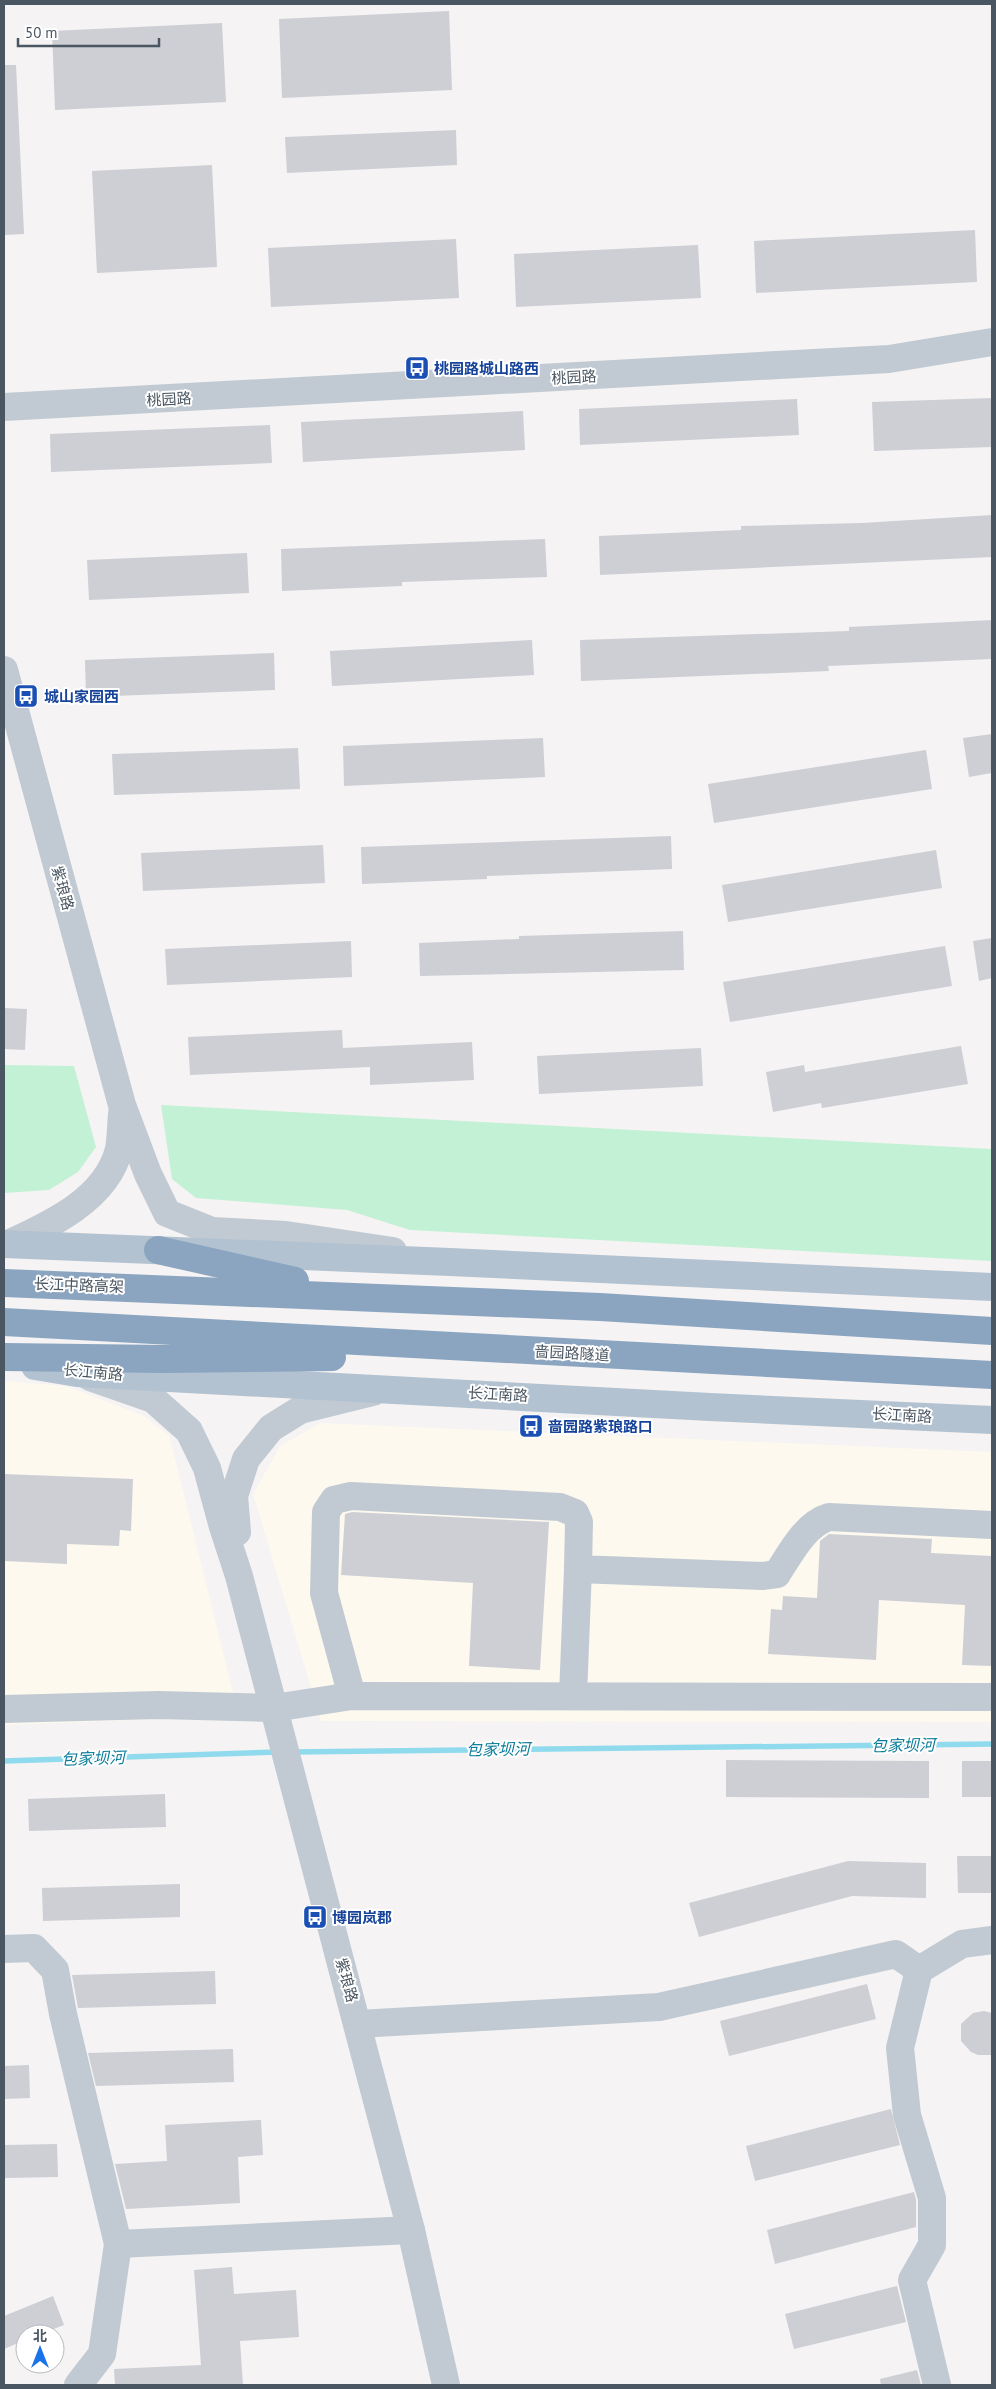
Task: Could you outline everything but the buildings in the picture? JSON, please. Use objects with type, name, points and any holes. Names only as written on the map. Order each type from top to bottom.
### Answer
[{"type":"highway","points":[[158,1250],[292,1280],[600,1306],[992,1331]]},
{"type":"highway","name":"长江中路高架","points":[[4,1283],[600,1306]]},
{"type":"highway","name":"啬园路隧道","points":[[4,1322],[992,1375]]},
{"type":"highway","points":[[4,1359],[344,1356],[707,1376],[884,1369]]},
{"type":"main road","points":[[6,1244],[992,1287]]},
{"type":"main road","name":"长江南路","points":[[4,1359],[77,1373],[992,1420]]},
{"type":"street","name":"桃园路","points":[[4,407],[889,359],[992,342]]},
{"type":"street","name":"紫琅路","points":[[4,670],[122,1105]]},
{"type":"street","points":[[6,1244],[41,1229],[78,1206],[104,1180],[118,1150],[122,1105]]},
{"type":"street","points":[[122,1105],[148,1174],[167,1213],[212,1231],[286,1235],[355,1244],[450,1262]]},
{"type":"street","points":[[77,1373],[153,1399],[189,1431],[207,1468],[223,1527],[240,1576]]},
{"type":"street","points":[[240,1576],[234,1496],[246,1459],[271,1428],[300,1410],[387,1388]]},
{"type":"street","points":[[352,1696],[324,1593],[326,1512],[334,1500],[351,1496],[560,1507],[575,1513],[579,1522],[573,1696]]},
{"type":"street","points":[[578,1569],[762,1576],[777,1574],[798,1543],[818,1520],[829,1517],[992,1525]]},
{"type":"street","name":"紫琅路","points":[[240,1576],[411,2230],[446,2385]]},
{"type":"street","points":[[4,1709],[159,1705],[274,1708],[352,1696],[992,1697]]},
{"type":"street","points":[[936,2385],[912,2280],[932,2245],[932,2198],[906,2115],[900,2048],[919,1970],[962,1944],[992,1940]]},
{"type":"street","points":[[4,1949],[34,1948],[55,1970],[63,2014],[118,2244],[102,2354],[78,2385]]},
{"type":"street","points":[[358,2024],[659,2007],[896,1954],[919,1970]]},
{"type":"street","points":[[118,2244],[411,2230]]},
{"type":"shaded area","points":[[4,1381],[66,1386],[144,1416],[169,1435],[239,1716],[4,1725]]},
{"type":"shaded area","points":[[320,1423],[992,1452],[992,1722],[321,1721],[253,1494],[280,1446]]},
{"type":"green space","points":[[4,1065],[74,1066],[96,1147],[78,1172],[49,1190],[4,1193]]},
{"type":"green space","points":[[161,1105],[992,1149],[992,1261],[410,1230],[347,1210],[196,1198],[172,1179]]},
{"type":"waterway","name":"包家坝河","points":[[293,1752],[992,1744]]},
{"type":"waterway","name":"包家坝河","points":[[4,1761],[279,1752]]},
{"type":"place","name":"桃园路城山路西","points":[[417,368]]},
{"type":"place","name":"城山家园西","points":[[26,696]]},
{"type":"place","name":"啬园路紫琅路口","points":[[531,1426]]},
{"type":"place","name":"博园岚郡","points":[[315,1917]]}]
